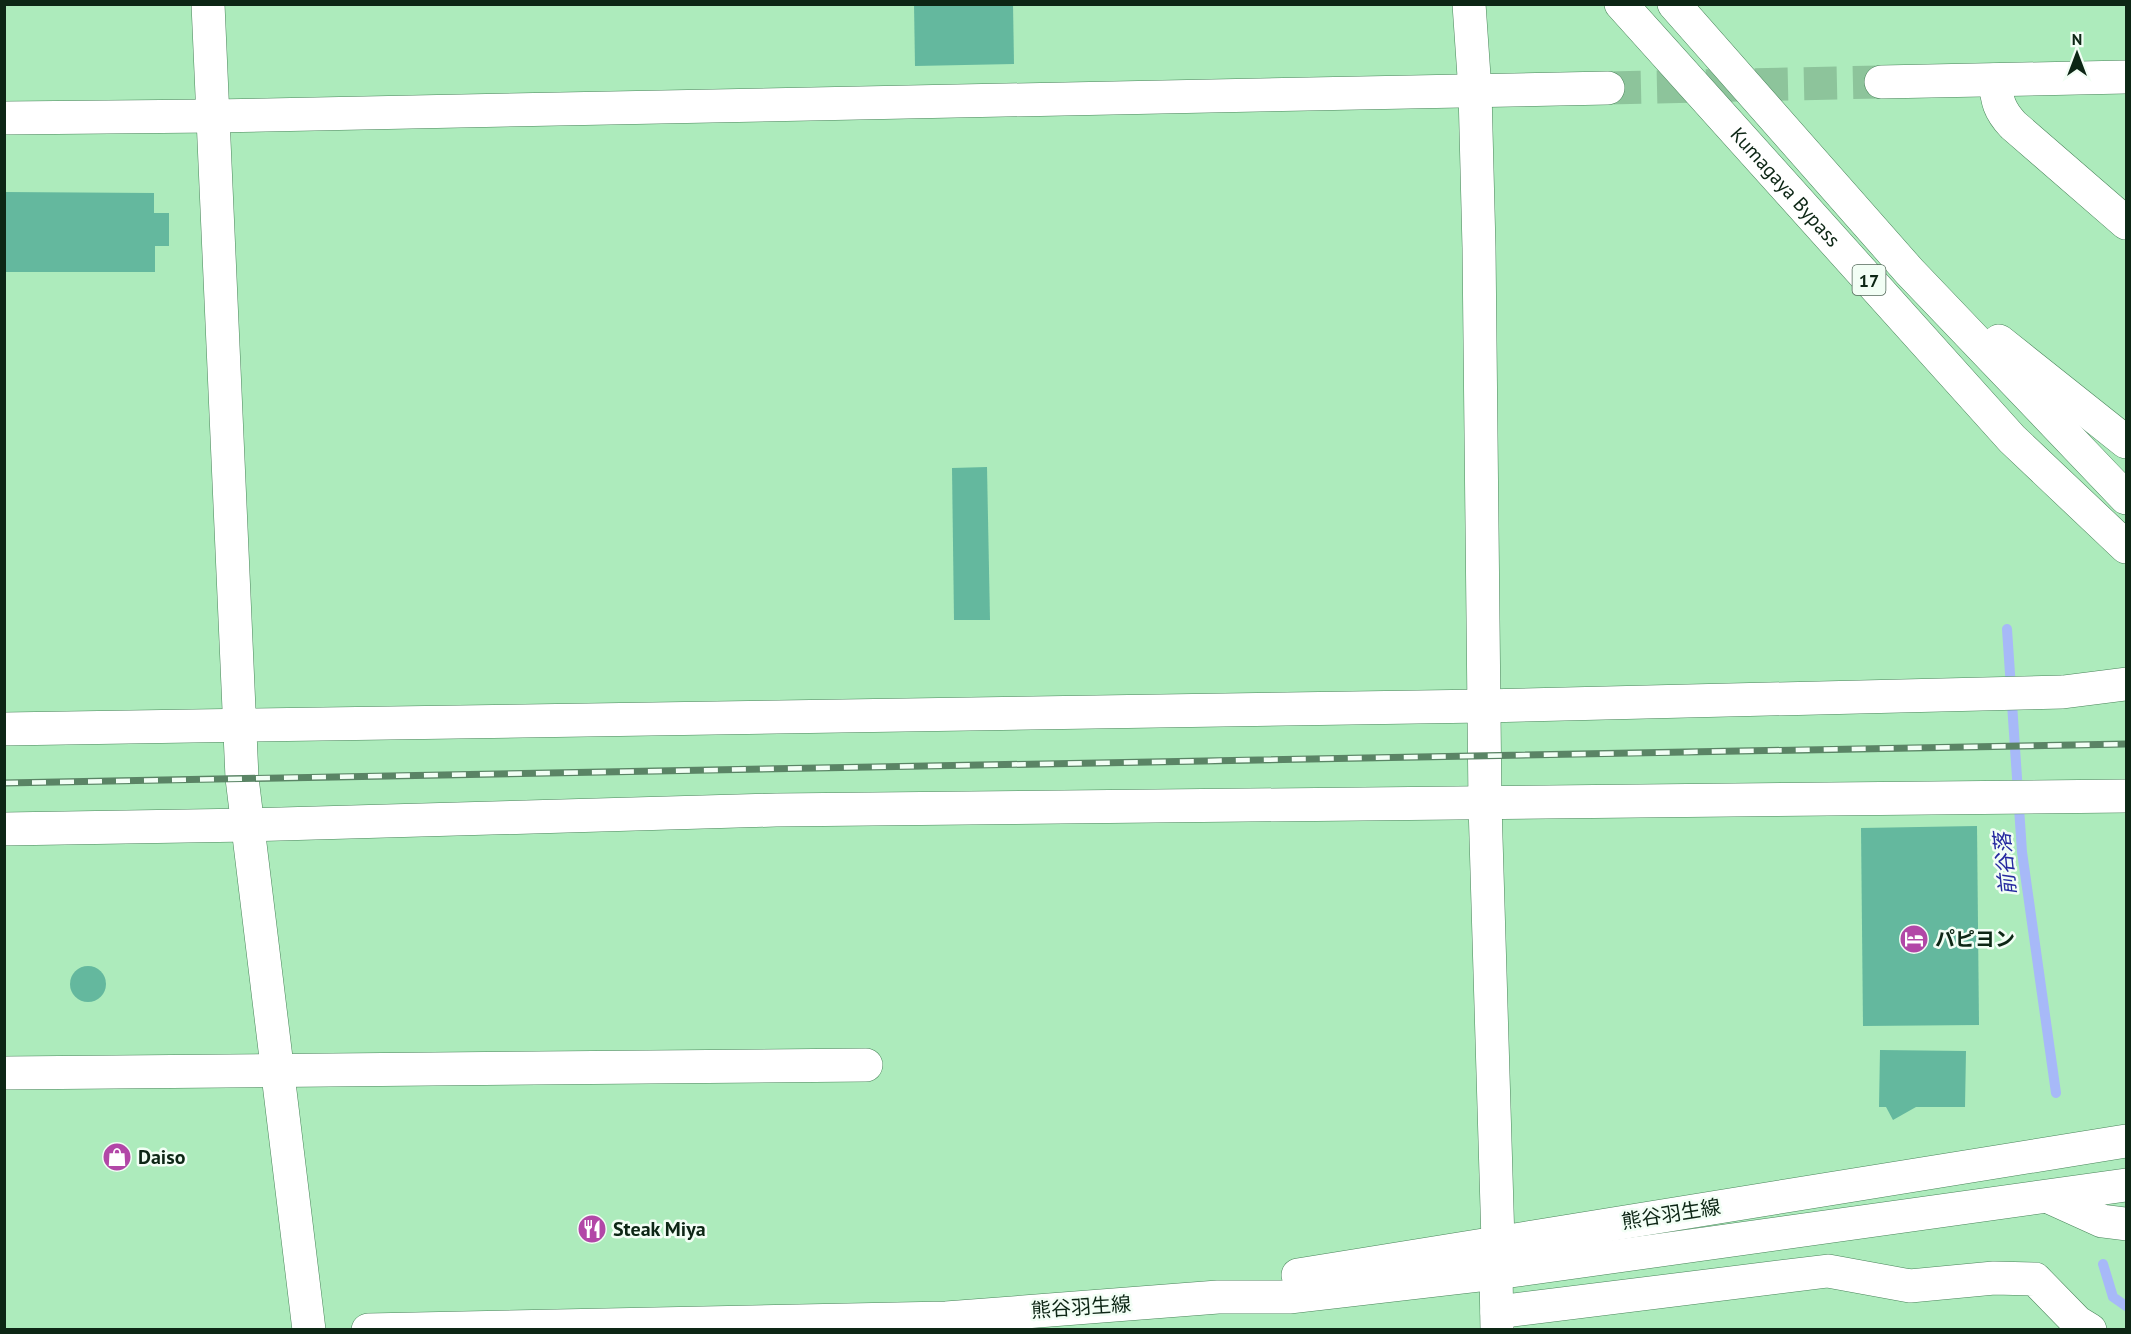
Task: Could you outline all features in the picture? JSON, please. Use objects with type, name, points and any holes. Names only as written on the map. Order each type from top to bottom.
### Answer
[{"type":"main road","points":[[208,4],[242,778],[309,1329]]},
{"type":"main road","name":"Kumagaya Bypass","points":[[1621,4],[2012,439],[2127,547]]},
{"type":"main road","name":"Kumagaya Bypass","points":[[1674,4],[1910,272],[2127,498]]},
{"type":"main road","points":[[1465,9],[1475,91],[1479,248],[1485,804],[1497,1321],[1828,1271],[1910,1286],[1994,1278],[2035,1279],[2077,1322],[2090,1329]]},
{"type":"main road","points":[[1881,82],[2127,77]]},
{"type":"main road","points":[[1995,80],[1996,97],[2001,113],[2127,223]]},
{"type":"main road","points":[[4,118],[213,116],[1608,88]]},
{"type":"main road","points":[[1910,272],[2127,442]]},
{"type":"main road","points":[[4,729],[1484,706],[2063,692],[2127,684]]},
{"type":"main road","points":[[4,829],[249,825],[776,810],[2127,796]]},
{"type":"main road","points":[[4,1073],[866,1065]]},
{"type":"main road","name":"熊谷羽生線","points":[[1497,1258],[2127,1141]]},
{"type":"main road","name":"熊谷羽生線","points":[[368,1329],[946,1324],[1218,1297],[1284,1277],[1497,1258],[2049,1197],[2127,1185]]},
{"type":"main road","points":[[2049,1197],[2102,1221],[2127,1224]]},
{"type":"building","points":[[914,4],[1013,4],[1014,64],[915,66]]},
{"type":"building","points":[[4,192],[154,193],[154,213],[169,213],[169,246],[155,246],[155,272],[4,272]]},
{"type":"building","points":[[987,467],[990,620],[954,620],[952,468]]},
{"type":"building","points":[[1977,826],[1979,1025],[1863,1026],[1861,828]]},
{"type":"building","points":[[88,966],[101,971],[106,984],[101,997],[88,1002],[75,997],[70,984],[75,971]]},
{"type":"building","points":[[1880,1050],[1966,1051],[1965,1107],[1916,1107],[1893,1120],[1886,1107],[1879,1107]]},
{"type":"waterway","name":"前谷落","points":[[2007,629],[2022,852],[2056,1093]]},
{"type":"waterway","name":"前谷落","points":[[2103,1264],[2113,1297],[2126,1306]]},
{"type":"tunnel","points":[[1608,88],[1881,82]]},
{"type":"railway","points":[[4,783],[2126,744]]},
{"type":"place","name":"パピヨン","points":[[1914,939]]},
{"type":"place","name":"Daiso","points":[[117,1157]]},
{"type":"place","name":"Steak Miya","points":[[592,1229]]}]
